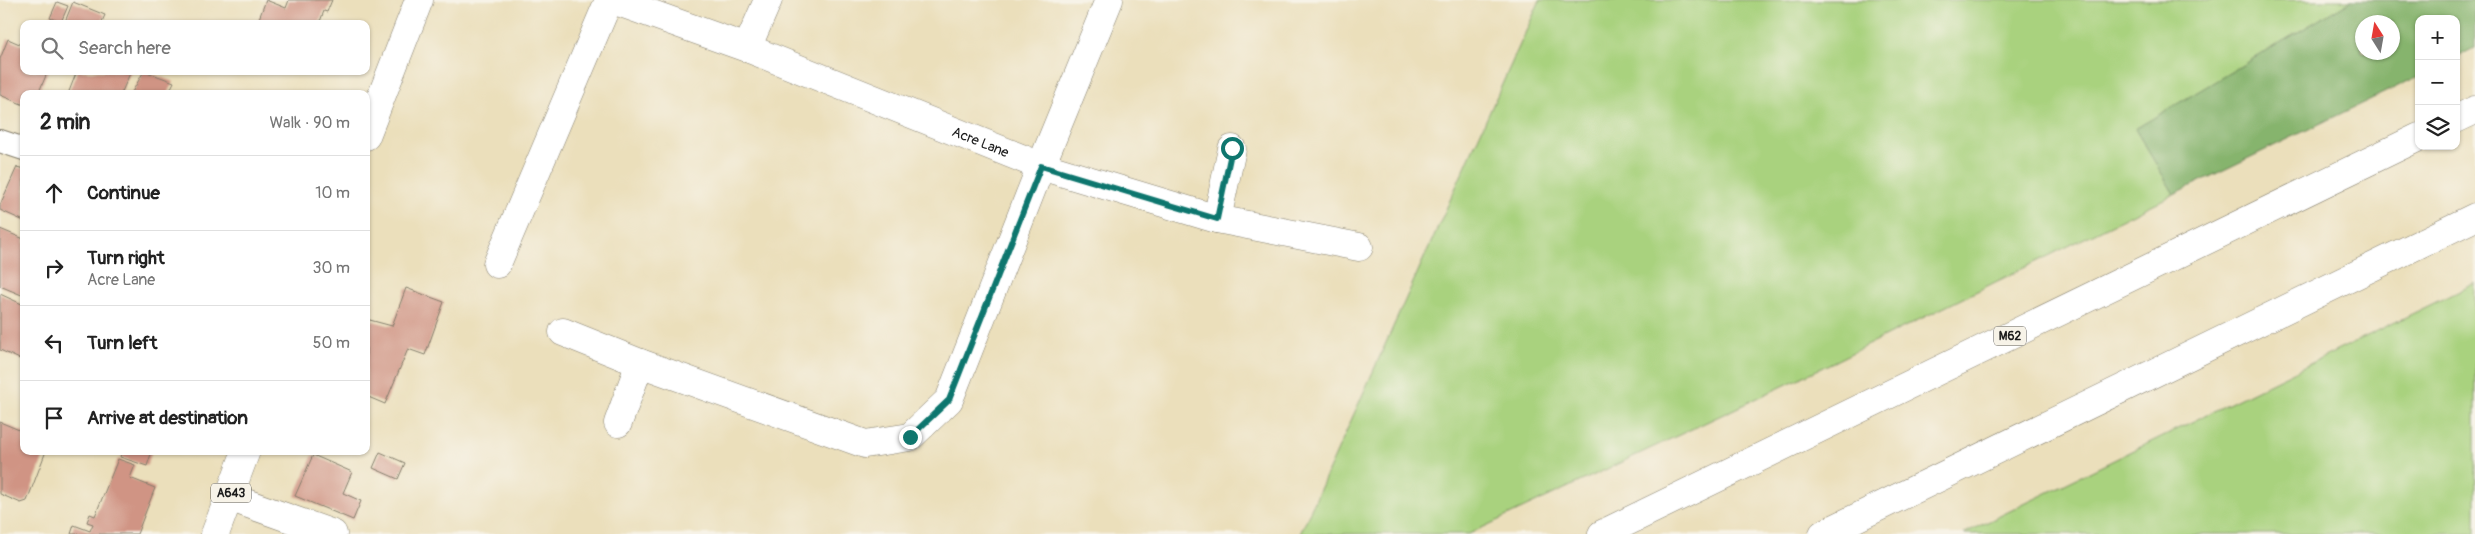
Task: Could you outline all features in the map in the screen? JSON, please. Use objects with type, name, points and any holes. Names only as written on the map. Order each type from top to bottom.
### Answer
[{"type":"main road","points":[[370,126],[419,0]]},
{"type":"main road","points":[[497,264],[611,0]]},
{"type":"main road","name":"Acre Lane","points":[[611,0],[746,48],[1041,166],[1217,219],[1359,247]]},
{"type":"main road","points":[[746,48],[768,0]]},
{"type":"main road","points":[[563,332],[640,363],[865,444],[910,437],[949,400],[1109,0]]},
{"type":"main road","points":[[2460,117],[2475,110]]},
{"type":"main road","name":"M62","points":[[1602,534],[2415,139]]},
{"type":"main road","points":[[1217,219],[1232,148]]},
{"type":"main road","points":[[1823,534],[2475,217]]},
{"type":"main road","points":[[618,423],[640,363]]},
{"type":"main road","name":"A643","points":[[215,534],[245,455]]},
{"type":"main road","points":[[229,497],[333,534]]},
{"type":"lane","points":[[0,141],[20,148]]},
{"type":"green space","points":[[1540,0],[2352,0],[2135,129],[2174,194],[1817,370],[1469,534],[1300,534]]},
{"type":"green space","points":[[2352,0],[2475,0],[2475,48],[2460,56],[2460,15],[2415,15],[2415,78],[2174,194],[2135,129]]},
{"type":"green space","points":[[2475,283],[2475,534],[1963,534]]},
{"type":"building","points":[[266,0],[286,8],[289,0],[332,0],[327,12],[324,11],[321,20],[258,20]]},
{"type":"building","points":[[57,2],[68,6],[62,20],[50,18]]},
{"type":"building","points":[[73,2],[105,15],[103,20],[66,20]]},
{"type":"building","points":[[8,39],[20,44],[20,75],[46,75],[40,90],[20,90],[20,103],[0,95],[0,59]]},
{"type":"building","points":[[75,75],[129,75],[123,90],[70,90]]},
{"type":"building","points":[[142,75],[155,75],[174,82],[170,90],[133,90]]},
{"type":"building","points":[[17,167],[20,168],[20,219],[0,210],[0,205]]},
{"type":"building","points":[[0,229],[20,237],[20,294],[0,286]]},
{"type":"building","points":[[406,288],[444,302],[425,355],[408,349],[385,404],[370,398],[370,320],[392,326]]},
{"type":"building","points":[[0,294],[20,303],[20,359],[0,350]]},
{"type":"building","points":[[0,422],[20,430],[20,455],[44,455],[27,501],[21,503],[0,494]]},
{"type":"building","points":[[380,452],[405,463],[398,479],[373,468]]},
{"type":"building","points":[[121,455],[151,455],[147,466],[120,457]]},
{"type":"building","points":[[313,455],[352,472],[343,493],[361,501],[353,520],[295,496]]},
{"type":"building","points":[[118,459],[135,465],[130,478],[155,488],[137,534],[71,534],[74,525],[90,531],[93,524],[87,522],[90,514],[95,516]]},
{"type":"route","points":[[910,437],[949,400],[1041,166],[1217,219],[1232,148]]}]
